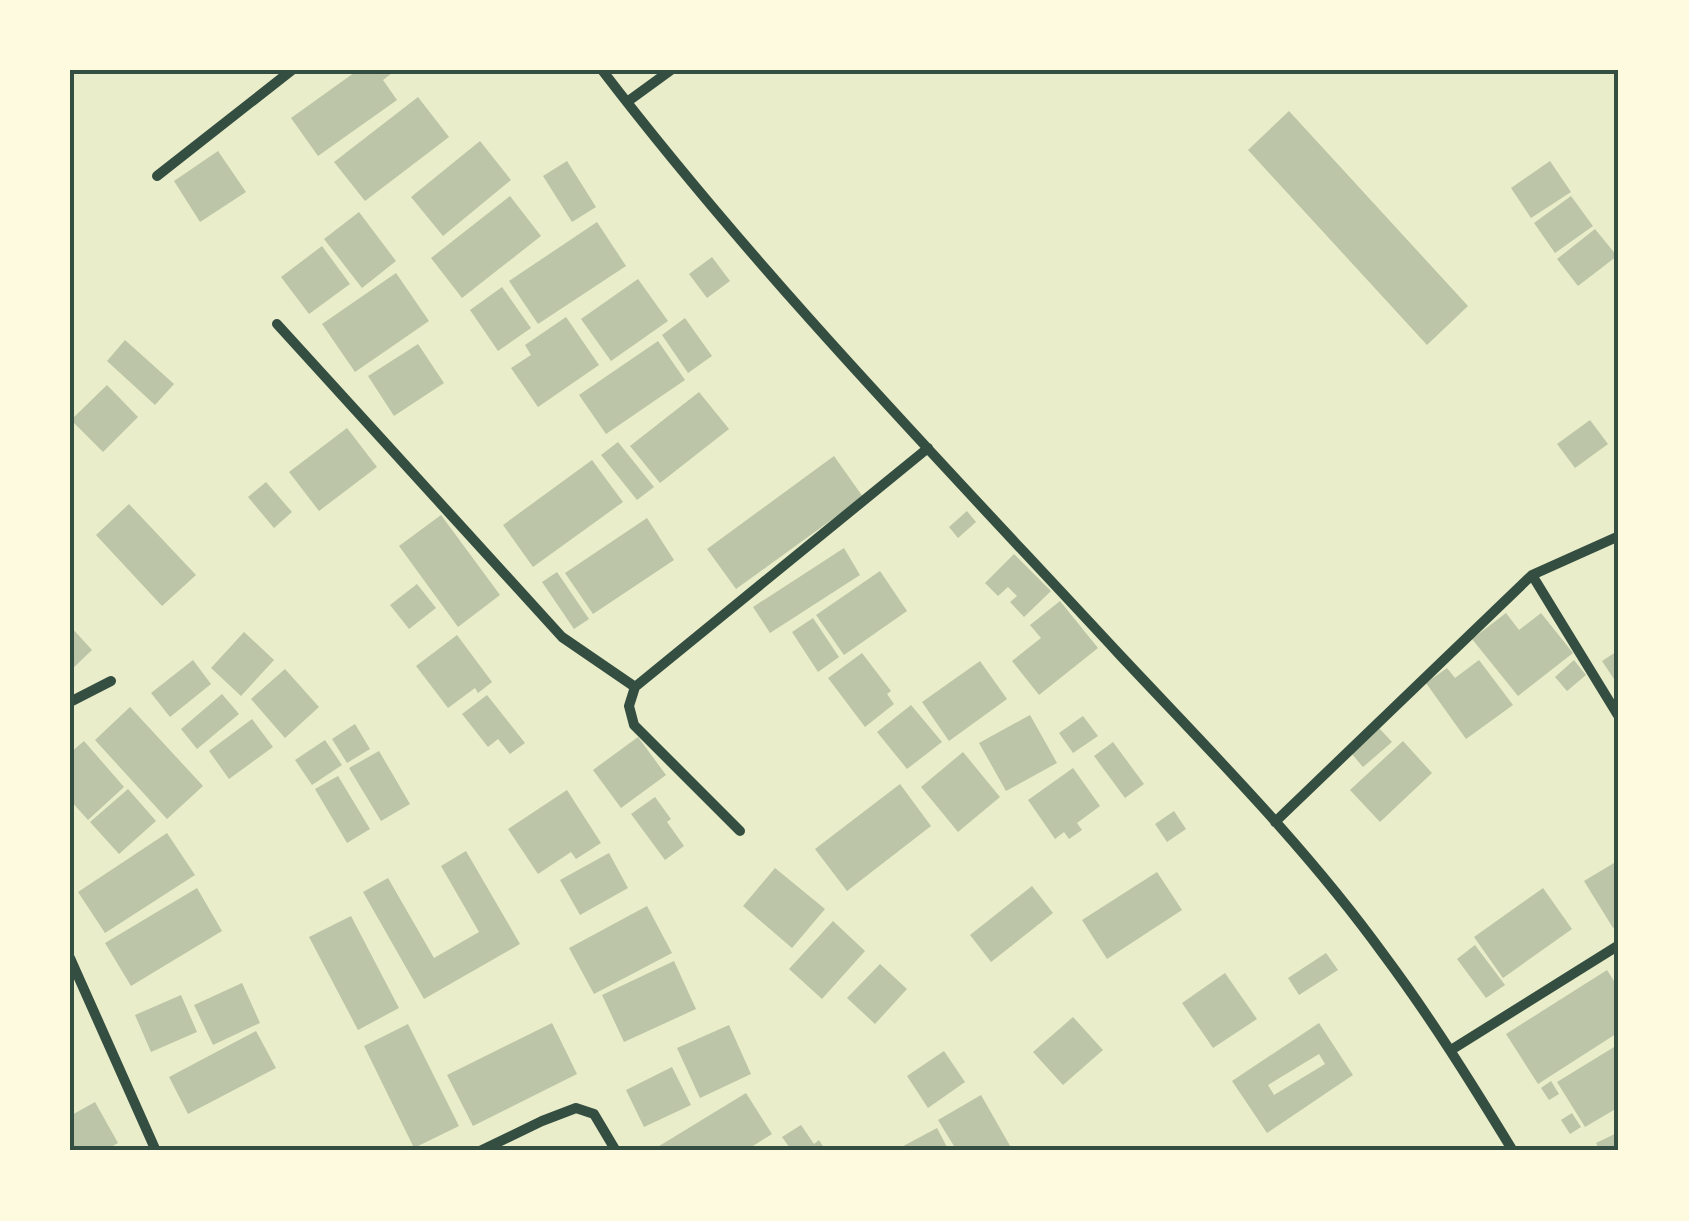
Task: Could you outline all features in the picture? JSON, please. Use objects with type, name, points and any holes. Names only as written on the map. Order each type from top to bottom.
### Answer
[{"type":"street","points":[[157,176],[292,70]]},
{"type":"street","points":[[602,70],[687,177],[928,448],[1275,822],[1383,952],[1451,1050],[1513,1151]]},
{"type":"street","points":[[627,102],[670,70]]},
{"type":"street","points":[[277,324],[562,637],[635,687]]},
{"type":"street","points":[[740,831],[634,724],[629,706],[635,687],[928,448]]},
{"type":"street","points":[[1275,822],[1532,574],[1619,536]]},
{"type":"street","points":[[1532,574],[1619,717]]},
{"type":"street","points":[[70,702],[112,681]]},
{"type":"street","points":[[1451,1050],[1619,945]]},
{"type":"street","points":[[70,958],[156,1151]]},
{"type":"street","points":[[480,1151],[576,1108],[594,1114],[616,1151]]},
{"type":"building","points":[[358,70],[396,70],[383,80],[397,100],[318,156],[291,118]]},
{"type":"building","points":[[418,97],[449,137],[365,201],[334,162]]},
{"type":"building","points":[[1289,111],[1468,306],[1427,345],[1248,150]]},
{"type":"building","points":[[480,141],[511,180],[443,236],[411,197]]},
{"type":"building","points":[[218,151],[246,192],[200,222],[174,181]]},
{"type":"building","points":[[567,161],[596,207],[572,222],[543,176]]},
{"type":"building","points":[[1550,161],[1571,192],[1531,218],[1511,188]]},
{"type":"building","points":[[510,196],[541,236],[462,298],[431,258]]},
{"type":"building","points":[[1571,196],[1593,226],[1555,253],[1534,223]]},
{"type":"building","points":[[359,212],[396,261],[362,288],[324,239]]},
{"type":"building","points":[[597,222],[626,266],[538,324],[509,281]]},
{"type":"building","points":[[1595,229],[1617,256],[1578,286],[1557,259]]},
{"type":"building","points":[[322,246],[350,284],[309,314],[281,277]]},
{"type":"building","points":[[712,257],[730,281],[707,298],[689,274]]},
{"type":"building","points":[[396,273],[429,321],[355,372],[322,324]]},
{"type":"building","points":[[638,279],[668,321],[611,361],[581,319]]},
{"type":"building","points":[[502,287],[531,328],[498,351],[470,310]]},
{"type":"building","points":[[566,317],[599,365],[538,407],[511,368],[531,355],[525,345]]},
{"type":"building","points":[[685,318],[712,356],[688,373],[662,335]]},
{"type":"building","points":[[125,340],[174,384],[155,405],[107,361]]},
{"type":"building","points":[[658,341],[685,380],[606,434],[579,395]]},
{"type":"building","points":[[418,344],[444,383],[394,416],[368,376]]},
{"type":"building","points":[[107,385],[138,417],[103,452],[71,420]]},
{"type":"building","points":[[699,392],[729,429],[660,483],[630,446]]},
{"type":"building","points":[[1590,420],[1608,444],[1575,468],[1557,444]]},
{"type":"building","points":[[347,428],[377,467],[319,511],[289,472]]},
{"type":"building","points":[[618,442],[654,487],[637,500],[601,455]]},
{"type":"building","points":[[834,456],[863,497],[736,589],[707,549]]},
{"type":"building","points":[[592,460],[623,502],[533,567],[503,525]]},
{"type":"building","points":[[266,482],[292,512],[274,528],[248,497]]},
{"type":"building","points":[[129,504],[196,575],[162,606],[96,535]]},
{"type":"building","points":[[967,511],[976,522],[958,538],[949,527]]},
{"type":"building","points":[[441,515],[500,595],[458,627],[399,546]]},
{"type":"building","points":[[647,518],[674,560],[593,614],[565,573]]},
{"type":"building","points":[[844,548],[860,575],[770,633],[753,607]]},
{"type":"building","points":[[1014,554],[1051,591],[1024,617],[1010,602],[1017,596],[1008,587],[998,596],[985,583]]},
{"type":"building","points":[[880,571],[907,611],[844,655],[816,615]]},
{"type":"building","points":[[557,572],[589,619],[574,629],[542,582]]},
{"type":"building","points":[[417,584],[436,608],[409,629],[390,605]]},
{"type":"building","points":[[1060,601],[1098,648],[1039,695],[1012,661],[1041,638],[1030,625]]},
{"type":"building","points":[[1506,613],[1519,630],[1541,613],[1573,653],[1518,696],[1472,639]]},
{"type":"building","points":[[813,618],[839,657],[818,672],[792,632]]},
{"type":"building","points":[[70,626],[92,650],[70,671]]},
{"type":"building","points":[[244,632],[274,660],[241,696],[211,668]]},
{"type":"building","points":[[457,635],[492,682],[478,693],[475,688],[448,708],[416,666]]},
{"type":"building","points":[[1619,650],[1619,676],[1614,679],[1602,661]]},
{"type":"building","points":[[862,653],[891,691],[887,694],[894,704],[865,727],[828,678]]},
{"type":"building","points":[[193,660],[211,684],[170,717],[151,693]]},
{"type":"building","points":[[1479,660],[1513,705],[1466,739],[1426,683],[1447,668],[1455,678]]},
{"type":"building","points":[[1574,660],[1586,675],[1567,691],[1555,677]]},
{"type":"building","points":[[980,661],[1007,699],[949,741],[922,702]]},
{"type":"building","points":[[285,669],[319,707],[285,738],[251,699]]},
{"type":"building","points":[[222,694],[239,714],[197,749],[181,729]]},
{"type":"building","points":[[487,695],[525,743],[510,754],[498,739],[488,747],[462,714]]},
{"type":"building","points":[[911,705],[942,742],[907,769],[877,732]]},
{"type":"building","points":[[130,707],[203,786],[167,819],[95,740]]},
{"type":"building","points":[[1030,715],[1057,763],[1006,791],[979,743]]},
{"type":"building","points":[[1083,716],[1098,736],[1073,753],[1059,733]]},
{"type":"building","points":[[252,719],[273,747],[229,779],[209,751]]},
{"type":"building","points":[[355,724],[370,749],[347,763],[332,739]]},
{"type":"building","points":[[1379,728],[1392,742],[1363,767],[1351,753]]},
{"type":"building","points":[[638,737],[666,775],[621,808],[593,770]]},
{"type":"building","points":[[325,740],[342,765],[312,785],[295,760]]},
{"type":"building","points":[[84,741],[124,787],[88,820],[70,800],[70,753]]},
{"type":"building","points":[[1403,741],[1432,773],[1380,822],[1350,790]]},
{"type":"building","points":[[1113,742],[1144,784],[1125,798],[1094,756]]},
{"type":"building","points":[[379,751],[410,804],[381,821],[349,768]]},
{"type":"building","points":[[963,752],[1000,797],[958,832],[921,787]]},
{"type":"building","points":[[1073,768],[1100,806],[1077,823],[1082,830],[1069,839],[1064,832],[1055,839],[1028,800]]},
{"type":"building","points":[[338,776],[370,829],[347,843],[315,789]]},
{"type":"building","points":[[900,784],[931,826],[847,891],[815,849]]},
{"type":"building","points":[[128,789],[156,821],[119,854],[90,822]]},
{"type":"building","points":[[567,790],[601,843],[576,859],[571,852],[538,874],[508,829]]},
{"type":"building","points":[[655,797],[684,846],[665,860],[631,814]]},
{"type":"building","points":[[1174,811],[1186,829],[1167,842],[1155,824]]},
{"type":"building","points":[[167,833],[195,875],[105,933],[78,892]]},
{"type":"building","points":[[466,851],[520,944],[424,999],[363,892],[388,878],[434,958],[479,932],[441,866]]},
{"type":"building","points":[[609,853],[628,888],[580,915],[560,880]]},
{"type":"building","points":[[1619,860],[1619,924],[1613,928],[1584,881]]},
{"type":"building","points":[[775,868],[825,909],[792,948],[743,906]]},
{"type":"building","points":[[1157,872],[1182,910],[1107,959],[1082,920]]},
{"type":"building","points":[[1032,886],[1053,913],[991,962],[970,935]]},
{"type":"building","points":[[197,888],[222,931],[131,986],[105,943]]},
{"type":"building","points":[[1543,888],[1572,929],[1503,978],[1474,937]]},
{"type":"building","points":[[647,906],[672,953],[594,994],[569,948]]},
{"type":"building","points":[[351,916],[399,1008],[358,1030],[309,937]]},
{"type":"building","points":[[833,921],[865,951],[822,999],[789,969]]},
{"type":"building","points":[[1475,945],[1505,985],[1486,998],[1457,959]]},
{"type":"building","points":[[1326,953],[1338,970],[1299,995],[1288,978]]},
{"type":"building","points":[[674,961],[696,1009],[624,1042],[602,995]]},
{"type":"building","points":[[880,964],[907,989],[875,1024],[847,998]]},
{"type":"building","points":[[1607,970],[1619,989],[1619,1032],[1538,1084],[1506,1034]]},
{"type":"building","points":[[1225,973],[1257,1019],[1213,1048],[1182,1003]]},
{"type":"building","points":[[242,983],[260,1023],[213,1045],[194,1005]]},
{"type":"building","points":[[181,995],[197,1032],[151,1052],[135,1015]]},
{"type":"building","points":[[1073,1017],[1103,1050],[1063,1085],[1033,1052]]},
{"type":"building","points":[[552,1023],[577,1074],[473,1126],[447,1075]]},
{"type":"building","points":[[1319,1023],[1353,1075],[1267,1133],[1232,1081]],"holes":[[[1319,1054],[1325,1064],[1274,1095],[1268,1085]]]},
{"type":"building","points":[[408,1024],[459,1126],[414,1148],[364,1046]]},
{"type":"building","points":[[729,1025],[751,1074],[700,1098],[677,1048]]},
{"type":"building","points":[[256,1031],[276,1068],[188,1114],[169,1077]]},
{"type":"building","points":[[1619,1044],[1619,1107],[1585,1127],[1557,1082]]},
{"type":"building","points":[[944,1051],[965,1082],[928,1108],[907,1076]]},
{"type":"building","points":[[672,1067],[691,1105],[644,1127],[626,1090]]},
{"type":"building","points":[[1551,1081],[1559,1094],[1549,1100],[1541,1088]]},
{"type":"building","points":[[746,1093],[772,1134],[745,1151],[651,1151]]},
{"type":"building","points":[[981,1095],[1013,1151],[957,1151],[938,1120]]},
{"type":"building","points":[[95,1102],[118,1143],[104,1151],[76,1151],[70,1141],[70,1116]]},
{"type":"building","points":[[1572,1113],[1581,1127],[1570,1134],[1561,1120]]},
{"type":"building","points":[[801,1125],[814,1144],[819,1140],[826,1151],[792,1151],[782,1137]]},
{"type":"building","points":[[937,1128],[949,1151],[894,1151]]},
{"type":"building","points":[[1619,1132],[1619,1151],[1600,1151],[1596,1143]]}]
